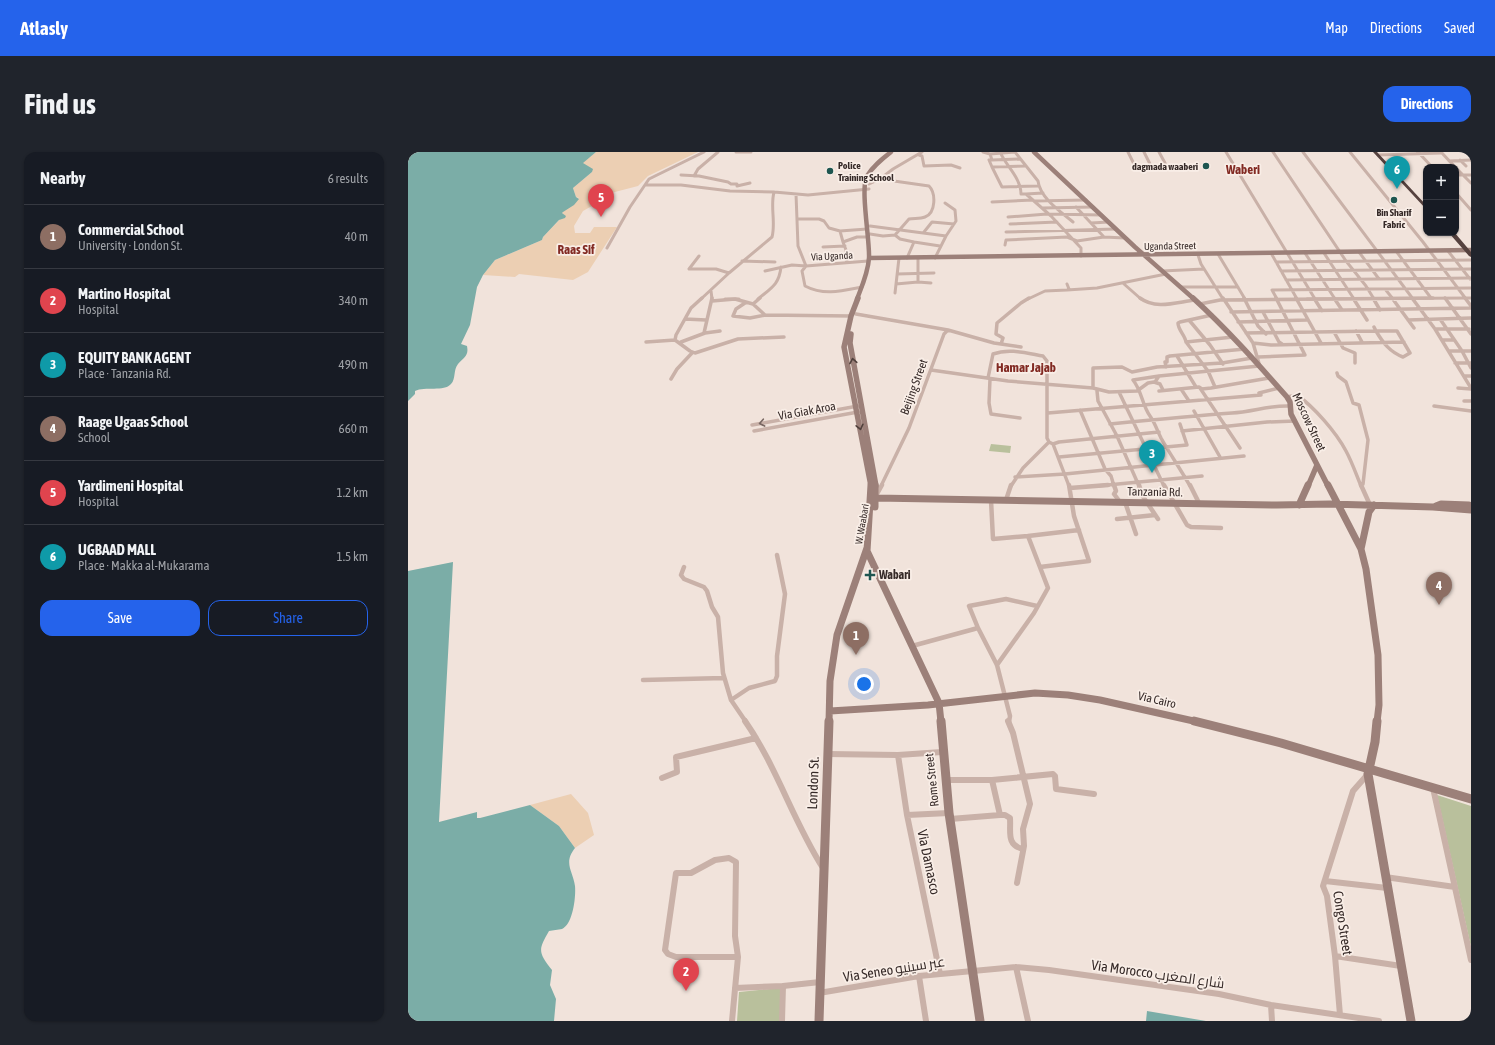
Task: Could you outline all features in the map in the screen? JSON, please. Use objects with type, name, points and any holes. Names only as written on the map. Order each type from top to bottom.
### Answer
[{"type":"highway","points":[[1378,153],[1423,200]]},
{"type":"highway","points":[[1378,153],[1423,205]]},
{"type":"highway","points":[[1455,236],[1470,251]]},
{"type":"highway","points":[[1458,236],[1470,251]]},
{"type":"main road","name":"W. Waabari","points":[[867,551],[877,496],[850,342],[854,315],[868,278],[870,259],[868,187],[866,177],[881,158],[891,152]]},
{"type":"main road","name":"W. Waabari","points":[[868,187],[875,168],[895,152]]},
{"type":"main road","name":"Moscow Street","points":[[1034,152],[1141,252],[1212,315],[1245,349],[1290,402],[1295,421],[1361,549],[1371,601],[1378,655],[1379,705],[1375,742],[1369,772]]},
{"type":"main road","name":"Uganda Street","points":[[870,259],[1448,250],[1470,251]]},
{"type":"main road","points":[[1096,256],[1102,253],[1141,252]]},
{"type":"main road","points":[[1149,259],[1193,258],[1198,254]]},
{"type":"main road","name":"W. Waabari","points":[[867,551],[871,485],[844,347],[870,259]]},
{"type":"main road","points":[[1299,505],[1317,465]]},
{"type":"main road","name":"Tanzania Rd.","points":[[877,496],[1199,504],[1347,504],[1434,507],[1471,510]]},
{"type":"main road","name":"Tanzania Rd.","points":[[1434,507],[1441,504],[1471,505]]},
{"type":"main road","points":[[1361,549],[1369,512],[1372,505]]},
{"type":"main road","name":"Rome Street","points":[[867,551],[939,703],[942,752],[949,816],[980,1021]]},
{"type":"main road","name":"London St.","points":[[819,1021],[830,682],[837,635],[867,551]]},
{"type":"main road","name":"Via Cairo","points":[[830,711],[939,703],[1005,695],[1048,693],[1096,699],[1221,727],[1369,772],[1471,799]]},
{"type":"main road","points":[[1369,772],[1385,877],[1411,1021]]},
{"type":"street","points":[[607,248],[630,207],[649,179],[704,152]]},
{"type":"street","points":[[694,176],[698,169],[718,152]]},
{"type":"street","points":[[736,152],[751,152]]},
{"type":"street","points":[[983,152],[990,154],[1015,152],[1038,181],[1038,186],[1049,200],[1073,222]]},
{"type":"street","points":[[1128,152],[1134,164]]},
{"type":"street","points":[[1144,152],[1150,164]]},
{"type":"street","points":[[1159,152],[1165,163]]},
{"type":"street","points":[[1226,152],[1322,311]]},
{"type":"street","points":[[1273,152],[1380,310]]},
{"type":"street","points":[[1303,152],[1435,329],[1471,388],[1458,388]]},
{"type":"street","points":[[1350,152],[1429,251],[1471,307]]},
{"type":"street","points":[[1378,153],[1441,152],[1452,164]]},
{"type":"street","points":[[646,185],[681,185],[730,191],[813,195],[868,187],[892,169],[921,153],[919,154],[922,156],[924,166],[951,165],[960,168]]},
{"type":"street","points":[[1000,153],[1020,186],[1021,194],[1044,193]]},
{"type":"street","points":[[1419,153],[1429,164]]},
{"type":"street","points":[[990,154],[992,160]]},
{"type":"street","points":[[1020,159],[988,160],[1001,187],[1038,186]]},
{"type":"street","points":[[1449,160],[1471,160]]},
{"type":"street","points":[[1460,160],[1466,166]]},
{"type":"street","points":[[992,167],[1026,166]]},
{"type":"street","points":[[1459,171],[1471,183]]},
{"type":"street","points":[[681,175],[724,181],[731,184],[736,184],[737,186],[745,186],[750,183]]},
{"type":"street","points":[[1459,175],[1471,175]]},
{"type":"street","points":[[880,179],[929,186],[932,188],[935,206],[933,210],[924,217],[909,219],[902,229],[896,232],[895,235]]},
{"type":"street","points":[[675,340],[676,335],[691,308],[711,291],[728,272],[773,236],[771,205],[774,192]]},
{"type":"street","points":[[765,271],[781,267],[806,266],[798,246],[796,194]]},
{"type":"street","points":[[1026,194],[1057,222],[1080,248],[1081,256]]},
{"type":"street","points":[[1459,196],[1471,210]]},
{"type":"street","points":[[992,202],[1086,200]]},
{"type":"street","points":[[1459,201],[1464,201]]},
{"type":"street","points":[[935,258],[940,246],[956,221],[955,212],[945,203]]},
{"type":"street","points":[[1076,207],[1104,237]]},
{"type":"street","points":[[1042,208],[1093,207]]},
{"type":"street","points":[[1008,217],[1047,214],[1102,215]]},
{"type":"street","points":[[796,219],[824,220],[829,228],[840,231],[869,227],[902,229],[946,236]]},
{"type":"street","points":[[924,232],[932,222],[954,224]]},
{"type":"street","points":[[1010,224],[1057,222]]},
{"type":"street","points":[[1091,223],[1109,222]]},
{"type":"street","points":[[1006,232],[1116,229]]},
{"type":"street","points":[[840,231],[845,246],[847,263]]},
{"type":"street","points":[[843,242],[857,237],[895,235],[900,239],[940,246]]},
{"type":"street","points":[[1005,245],[1006,240],[1011,239],[1024,240],[1070,238],[1076,241],[1104,237],[1126,238]]},
{"type":"street","points":[[907,258],[914,242]]},
{"type":"street","points":[[823,247],[845,246]]},
{"type":"street","points":[[1448,250],[1470,279]]},
{"type":"street","points":[[1396,251],[1431,298]]},
{"type":"street","points":[[1359,252],[1379,279]]},
{"type":"street","points":[[1270,253],[1321,343]]},
{"type":"street","points":[[1305,253],[1342,310]]},
{"type":"street","points":[[1324,253],[1367,320]]},
{"type":"street","points":[[1198,254],[1204,269],[1223,300],[1254,343],[1260,366],[1133,380],[1139,387],[1145,405],[1176,463],[1195,493],[1199,504]]},
{"type":"street","points":[[1218,254],[1246,301],[1259,328],[1266,334]]},
{"type":"street","points":[[699,256],[689,269],[716,268],[728,272]]},
{"type":"street","points":[[895,292],[899,258]]},
{"type":"street","points":[[918,258],[918,282]]},
{"type":"street","name":"Via Uganda","points":[[862,287],[824,292],[810,290],[805,286],[802,271],[806,266],[847,263],[870,259]]},
{"type":"street","points":[[1276,262],[1471,260]]},
{"type":"street","points":[[742,261],[775,262]]},
{"type":"street","points":[[753,304],[777,283],[780,277],[781,267]]},
{"type":"street","points":[[1001,344],[1003,338],[996,334],[997,324],[1020,303],[1042,292],[1080,290],[1124,284],[1164,273],[1204,269]]},
{"type":"street","points":[[1281,271],[1471,269]]},
{"type":"street","points":[[897,274],[934,273]]},
{"type":"street","points":[[1286,280],[1470,279]]},
{"type":"street","points":[[896,284],[918,282],[931,283]]},
{"type":"street","points":[[1067,284],[1069,289],[1067,290]]},
{"type":"street","points":[[1124,284],[1142,301],[1150,305],[1195,300]]},
{"type":"street","points":[[1180,286],[1238,287]]},
{"type":"street","points":[[1258,356],[1305,355],[1272,290],[1471,288]]},
{"type":"street","points":[[1386,289],[1414,328]]},
{"type":"street","points":[[704,333],[713,296],[711,291]]},
{"type":"street","points":[[1445,298],[1469,329],[1471,334]]},
{"type":"street","points":[[1200,304],[1223,300],[1471,298]]},
{"type":"street","points":[[712,301],[741,300],[745,303],[753,304],[765,315]]},
{"type":"street","points":[[745,303],[738,307],[733,313],[733,316],[750,318],[765,315],[805,317],[817,315],[854,315],[948,330],[994,343],[1021,347]]},
{"type":"street","points":[[1231,312],[1471,307]]},
{"type":"street","points":[[1263,312],[1279,342],[1282,344]]},
{"type":"street","points":[[1212,315],[1178,323],[1178,327],[1194,354],[1208,371],[1215,387]]},
{"type":"street","points":[[685,318],[706,320]]},
{"type":"street","points":[[1408,320],[1471,318]]},
{"type":"street","points":[[1440,319],[1470,363],[1471,368]]},
{"type":"street","points":[[1189,320],[1207,340],[1213,351],[1228,370]]},
{"type":"street","points":[[1238,322],[1307,320]]},
{"type":"street","points":[[1246,333],[1266,334],[1294,332],[1356,331],[1376,331],[1397,331],[1410,352],[1403,356],[1390,351],[1383,342],[1376,331],[1374,327]]},
{"type":"street","points":[[1435,329],[1469,329]]},
{"type":"street","name":"Beijing Street","points":[[877,496],[909,428],[944,334],[948,330]]},
{"type":"street","points":[[681,342],[704,333],[720,331]]},
{"type":"street","points":[[1356,331],[1362,342]]},
{"type":"street","points":[[1334,332],[1343,348],[1355,353],[1355,363]]},
{"type":"street","points":[[671,379],[677,369],[692,353],[738,340],[784,337]]},
{"type":"street","points":[[1186,342],[1233,337]]},
{"type":"street","points":[[646,342],[675,340],[681,342],[692,353]]},
{"type":"street","points":[[1442,340],[1454,340]]},
{"type":"street","points":[[1254,343],[1300,344],[1404,342]]},
{"type":"street","points":[[1166,367],[1165,362],[1167,362],[1167,357],[1213,351],[1245,349]]},
{"type":"street","points":[[1020,418],[991,414],[989,402],[989,378],[993,354],[1000,350],[1008,350],[1045,357],[1051,443],[1059,457],[1070,488],[1074,516],[1089,561],[1040,567]]},
{"type":"street","points":[[1449,351],[1471,351]]},
{"type":"street","points":[[1177,356],[1197,387],[1210,401],[1240,448]]},
{"type":"street","points":[[1117,520],[1156,517],[1142,498],[1140,491],[1141,489],[1131,466],[1098,401],[1092,372],[1094,368],[1122,367],[1132,372],[1166,367],[1222,363],[1252,358]]},
{"type":"street","points":[[1456,363],[1470,363]]},
{"type":"street","points":[[931,370],[989,378],[1119,392],[1137,390],[1139,387],[1154,382],[1160,376]]},
{"type":"street","points":[[1337,373],[1338,376],[1346,382],[1353,403],[1359,405],[1362,421],[1367,432],[1368,440],[1364,461],[1362,486]]},
{"type":"street","points":[[1465,376],[1471,376]]},
{"type":"street","points":[[1154,382],[1160,384],[1161,390],[1197,387],[1202,389],[1269,378]]},
{"type":"street","points":[[1048,413],[1189,401],[1210,401],[1261,395],[1259,393],[1279,388]]},
{"type":"street","points":[[1181,389],[1189,401]]},
{"type":"street","points":[[1119,392],[1124,406],[1173,503],[1188,527],[1221,528]]},
{"type":"street","points":[[1287,397],[1297,395],[1304,400],[1335,434],[1346,451],[1372,505]]},
{"type":"street","points":[[1464,401],[1471,401]]},
{"type":"street","name":"Via Giak Aroa","points":[[752,425],[862,405]]},
{"type":"street","points":[[1110,424],[1154,420],[1195,413],[1217,414],[1276,405],[1290,406]]},
{"type":"street","points":[[1434,406],[1471,411]]},
{"type":"street","points":[[1080,410],[1105,469],[1109,472],[1114,484],[1116,491],[1114,494],[1122,502],[1136,534]]},
{"type":"street","name":"Via Giak Aroa","points":[[754,431],[863,411]]},
{"type":"street","points":[[1195,413],[1220,457]]},
{"type":"street","points":[[1182,431],[1267,422],[1295,421]]},
{"type":"street","points":[[1059,457],[1099,452],[1187,445],[1180,424]]},
{"type":"street","points":[[1006,500],[1008,489],[1015,477],[1051,443],[1159,432]]},
{"type":"street","points":[[1015,477],[1065,474],[1220,457],[1244,456]]},
{"type":"street","points":[[1070,488],[1202,476]]},
{"type":"street","points":[[991,500],[993,516],[992,539],[1079,530]]},
{"type":"street","points":[[998,665],[1048,588],[1028,536]]},
{"type":"street","points":[[731,700],[749,688],[775,681],[777,676],[777,656],[786,594],[777,555]]},
{"type":"street","points":[[684,567],[681,574],[684,579],[704,587],[718,618],[724,678],[731,700],[756,738],[781,788],[795,822],[811,851],[824,869]]},
{"type":"street","points":[[1017,883],[1023,849],[1023,829],[1030,804],[1013,733],[1008,720],[1010,716],[998,665],[978,628],[969,606],[1006,599],[1037,606]]},
{"type":"street","points":[[912,646],[978,628]]},
{"type":"street","points":[[643,680],[724,678]]},
{"type":"street","points":[[662,778],[677,772],[676,757],[756,738]]},
{"type":"street","points":[[828,754],[898,755],[942,752]]},
{"type":"street","name":"Via Damasco","points":[[898,755],[908,816],[940,974]]},
{"type":"street","name":"Congo Street","points":[[1340,1015],[1335,956],[1327,896],[1323,886],[1353,791],[1369,772]]},
{"type":"street","points":[[946,780],[992,780],[1053,774],[1055,776],[1056,788],[1094,794]]},
{"type":"street","points":[[992,780],[1000,815]]},
{"type":"street","points":[[1433,788],[1471,960]]},
{"type":"street","points":[[908,816],[1006,815],[1010,818],[1010,842],[1015,847],[1023,849]]},
{"type":"street","points":[[732,1021],[738,957],[735,936],[736,862],[730,858],[715,860],[691,873],[676,873],[665,950],[668,954],[676,957],[738,957]]},
{"type":"street","points":[[1385,877],[1455,887]]},
{"type":"street","points":[[1325,881],[1387,888]]},
{"type":"street","points":[[1335,956],[1401,966]]},
{"type":"street","points":[[1016,967],[1028,1021]]},
{"type":"street","name":"Via Morocco شارع المغرب","points":[[972,971],[1016,967],[1049,970],[1219,994],[1271,1005],[1379,1021]]},
{"type":"street","name":"Via Seneo عبر سينيو","points":[[820,993],[919,976],[972,971]]},
{"type":"street","points":[[919,976],[926,1021]]},
{"type":"street","points":[[735,988],[783,986],[820,982]]},
{"type":"street","points":[[782,1021],[783,986]]},
{"type":"street","points":[[1271,1005],[1272,1021]]},
{"type":"green space","points":[[991,444],[1011,446],[1010,453],[989,451]]},
{"type":"green space","points":[[1437,795],[1471,806],[1471,947]]},
{"type":"green space","points":[[781,988],[780,1021],[737,1021],[739,992]]},
{"type":"sand","points":[[596,152],[698,152],[648,176],[638,186],[611,193],[606,198],[583,211],[574,226],[575,233],[590,233],[594,227],[617,227],[588,272],[573,280],[519,274],[515,277],[483,275],[495,260],[542,240],[543,237],[564,215],[562,213],[563,211],[579,198],[576,197],[573,188],[592,172],[592,169],[582,163]]},
{"type":"sand","points":[[571,794],[588,813],[594,835],[575,848],[559,826],[530,805]]},
{"type":"water","points":[[408,152],[596,152],[583,163],[593,169],[592,172],[573,188],[576,197],[579,199],[574,205],[562,213],[566,216],[565,218],[559,220],[542,240],[495,260],[483,275],[477,287],[470,325],[461,344],[467,346],[466,356],[456,366],[453,382],[444,388],[415,391],[415,394],[408,401]]},
{"type":"water","points":[[453,562],[439,822],[477,812],[477,818],[480,818],[530,805],[559,826],[575,848],[571,853],[569,863],[575,886],[575,897],[569,922],[562,929],[549,931],[541,947],[542,955],[552,970],[550,985],[556,999],[554,1021],[408,1021],[408,571]]},
{"type":"water","points":[[1147,1011],[1206,1021],[1146,1021]]},
{"type":"place","name":"dagmada waaberi","points":[[1206,166]]},
{"type":"place","name":"Police Training School","points":[[830,171]]},
{"type":"place","name":"UGBAAD MALL","points":[[1397,189]]},
{"type":"place","name":"Bin Sharif Fabric","points":[[1394,200]]},
{"type":"place","name":"Yardimeni Hospital","points":[[601,217]]},
{"type":"place","name":"EQUITY BANK AGENT","points":[[1152,473]]},
{"type":"place","name":"Wabari","points":[[870,575]]},
{"type":"place","name":"Raage Ugaas School","points":[[1439,605]]},
{"type":"place","name":"Commercial School","points":[[856,655]]},
{"type":"place","name":"Martino Hospital","points":[[686,991]]},
{"type":"district","name":"Waberi","points":[[1243,169]]},
{"type":"district","name":"Raas Sif","points":[[576,249]]},
{"type":"district","name":"Hamar Jajab","points":[[1026,367]]}]
